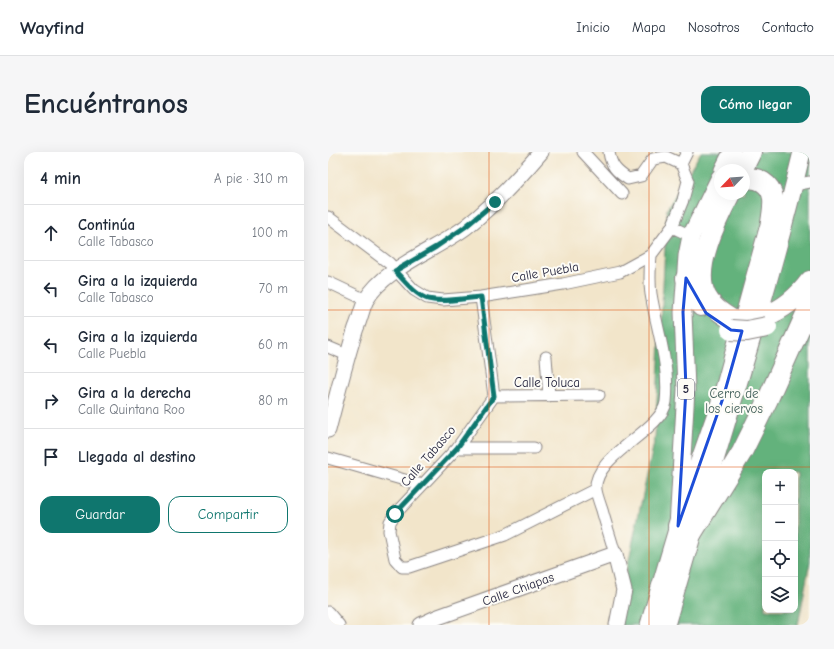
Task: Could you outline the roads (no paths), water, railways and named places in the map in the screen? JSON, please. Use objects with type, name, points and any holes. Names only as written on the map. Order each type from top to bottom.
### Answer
[{"type":"highway","points":[[745,164],[751,152]]},
{"type":"highway","points":[[685,530],[771,223],[773,197],[770,190],[759,180],[750,178]]},
{"type":"highway","points":[[727,200],[713,228],[702,275],[702,287],[706,297],[715,309],[733,326]]},
{"type":"highway","points":[[686,278],[695,298],[706,313],[717,322],[748,331],[766,322],[784,308],[810,281]]},
{"type":"highway","points":[[766,322],[788,317],[810,298]]},
{"type":"highway","points":[[685,530],[742,452],[768,399],[810,305]]},
{"type":"main road","points":[[726,164],[732,152]]},
{"type":"main road","name":"5","points":[[649,625],[685,530],[751,340],[802,183],[802,152]]},
{"type":"main road","name":"5","points":[[666,625],[685,530],[686,389],[683,312],[687,256],[691,236],[714,189]]},
{"type":"street","points":[[328,430],[347,355],[366,300],[384,278],[436,247],[465,227],[495,202],[522,175],[541,152]]},
{"type":"street","points":[[583,152],[622,194]]},
{"type":"street","points":[[609,152],[610,160],[616,171],[628,179],[641,176],[653,159],[666,157],[681,164],[688,152]]},
{"type":"street","name":"Calle Puebla","points":[[328,218],[389,263],[414,290],[427,298],[443,300],[481,297],[563,284],[620,272],[651,255],[672,227],[683,200],[688,181],[681,164]]},
{"type":"street","points":[[672,227],[691,236]]},
{"type":"street","points":[[617,625],[624,590],[596,489],[598,477],[605,465],[660,416],[666,404],[665,362],[651,294],[651,255]]},
{"type":"street","points":[[328,282],[366,300]]},
{"type":"street","points":[[481,297],[494,396]]},
{"type":"street","points":[[328,347],[347,355]]},
{"type":"street","points":[[546,357],[548,396]]},
{"type":"street","name":"Calle Toluca","points":[[494,396],[599,395]]},
{"type":"street","name":"Calle Tabasco","points":[[494,396],[457,448],[395,514],[390,522],[389,531],[395,559],[402,567],[409,567],[505,535],[596,489]]},
{"type":"street","points":[[457,448],[534,448]]},
{"type":"street","points":[[328,458],[422,485]]},
{"type":"street","name":"Calle Chiapas","points":[[421,625],[438,622],[615,554]]},
{"type":"street","points":[[328,612],[339,625]]},
{"type":"park label","name":"Cerro de los ciervos","points":[[734,400]]}]
